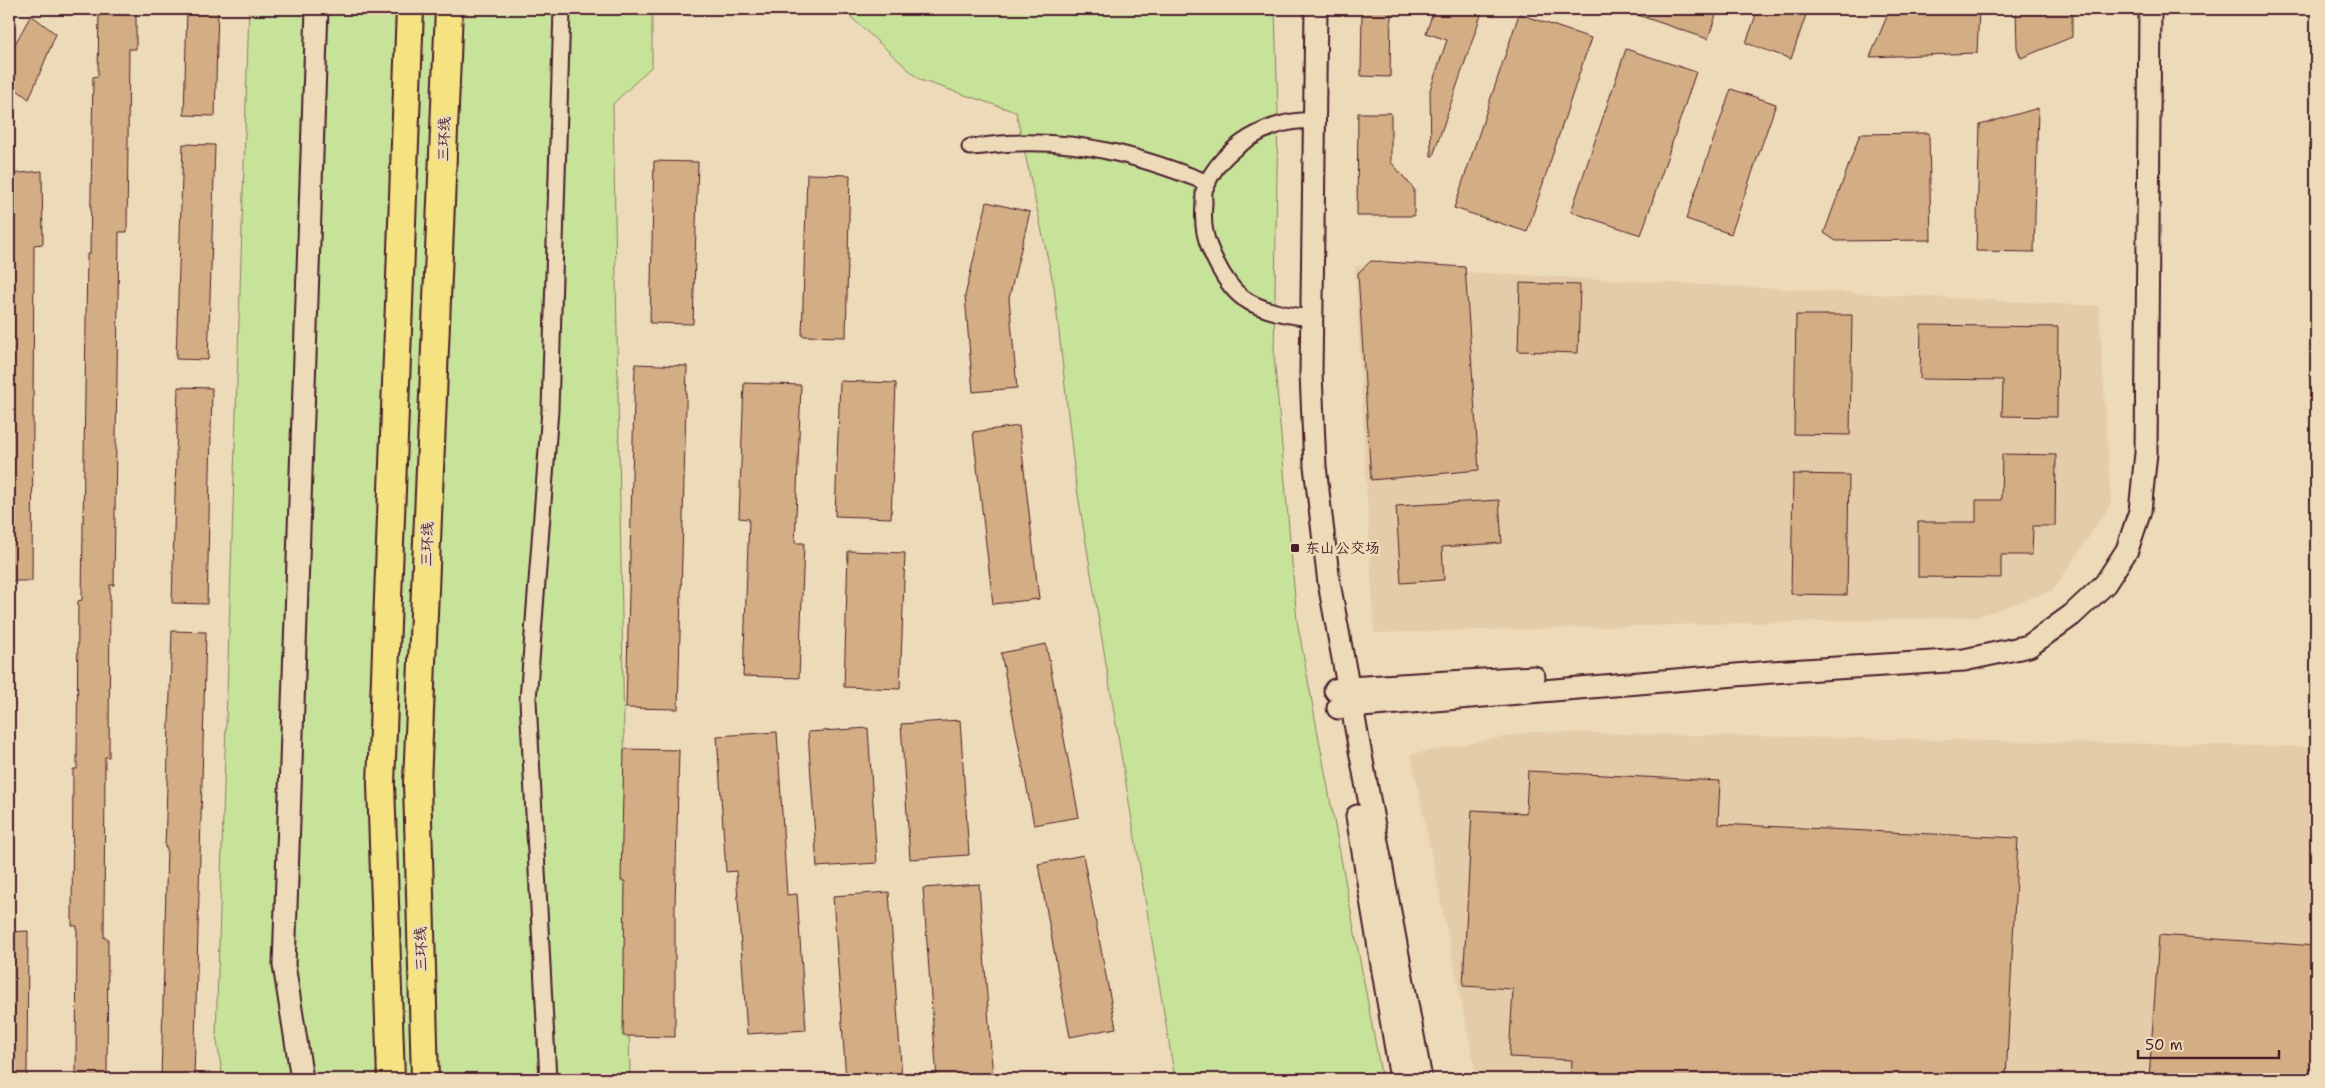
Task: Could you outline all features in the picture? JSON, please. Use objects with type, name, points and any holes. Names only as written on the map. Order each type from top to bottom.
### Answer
[{"type":"highway","points":[[393,9],[390,103],[404,190]]},
{"type":"highway","points":[[391,1079],[381,784],[410,9]]},
{"type":"highway","name":"三环线","points":[[425,1079],[417,783],[450,9]]},
{"type":"street","points":[[302,1079],[284,965],[317,9]]},
{"type":"street","points":[[548,1079],[528,700],[550,410],[562,9]]},
{"type":"street","points":[[1303,9],[1308,120],[1306,318],[1311,374],[1315,466],[1344,698],[1401,1079]]},
{"type":"street","points":[[1308,120],[1316,9]]},
{"type":"street","points":[[1344,698],[1963,651],[2026,638],[2066,608],[2098,578],[2119,546],[2132,509],[2137,452],[2141,9]]},
{"type":"street","points":[[1344,698],[1964,660],[2029,646],[2072,616],[2105,584],[2127,550],[2140,511],[2146,453],[2150,9]]},
{"type":"street","points":[[1306,318],[1264,308],[1243,298],[1223,276],[1208,246],[1202,226],[1204,190],[1217,166],[1238,147],[1267,129],[1308,120]]},
{"type":"street","points":[[970,148],[1019,143],[1099,148],[1135,156],[1208,183]]},
{"type":"street","points":[[1344,698],[1421,1079]]},
{"type":"shaded area","points":[[1355,266],[2099,306],[2111,504],[2053,590],[1977,617],[1374,633]]},
{"type":"shaded area","points":[[1531,732],[2316,747],[2316,1079],[1477,1079],[1411,754]]},
{"type":"green space","points":[[249,9],[652,9],[652,66],[613,104],[630,1079],[223,1079],[216,1035]]},
{"type":"green space","points":[[842,9],[1275,9],[1278,112],[1274,355],[1297,621],[1382,1079],[1175,1079],[1075,477],[1054,287],[1016,112],[920,80]]},
{"type":"building","points":[[99,9],[136,9],[136,49],[129,49],[127,232],[119,232],[114,585],[110,585],[109,757],[105,757],[104,938],[108,938],[107,1079],[76,1079],[77,926],[72,926],[73,769],[77,769],[78,601],[82,600],[87,254],[90,254],[93,77],[98,76]]},
{"type":"building","points":[[187,9],[218,9],[215,116],[184,115]]},
{"type":"building","points":[[1362,9],[1391,9],[1390,77],[1361,76]]},
{"type":"building","points":[[1434,9],[1483,9],[1433,156],[1431,156],[1430,90],[1447,40],[1426,33]]},
{"type":"building","points":[[1627,9],[1718,9],[1708,39],[1626,11]]},
{"type":"building","points":[[1758,9],[1808,9],[1791,59],[1746,43]]},
{"type":"building","points":[[1890,9],[1979,9],[1977,53],[1870,57]]},
{"type":"building","points":[[2016,9],[2063,9],[2072,13],[2072,37],[2021,58],[2017,48]]},
{"type":"building","points":[[1519,14],[1591,38],[1527,232],[1454,208]]},
{"type":"building","points":[[31,15],[56,34],[29,99],[9,84],[9,55]]},
{"type":"building","points":[[1626,49],[1696,72],[1641,235],[1571,212]]},
{"type":"building","points":[[1731,89],[1776,104],[1731,234],[1686,219]]},
{"type":"building","points":[[2038,108],[2034,252],[1976,251],[1980,125]]},
{"type":"building","points":[[1358,113],[1391,113],[1391,162],[1414,189],[1414,216],[1357,216]]},
{"type":"building","points":[[1929,133],[1931,240],[1836,241],[1824,233],[1860,134]]},
{"type":"building","points":[[183,144],[215,145],[208,360],[176,359]]},
{"type":"building","points":[[654,161],[698,162],[693,324],[650,323]]},
{"type":"building","points":[[42,171],[43,244],[34,245],[32,581],[9,581],[9,174]]},
{"type":"building","points":[[807,174],[850,175],[846,337],[802,336]]},
{"type":"building","points":[[987,202],[1030,212],[1009,298],[1017,388],[973,392],[965,296]]},
{"type":"building","points":[[1371,261],[1465,267],[1479,470],[1371,480],[1358,273]]},
{"type":"building","points":[[1520,283],[1580,285],[1578,353],[1518,351]]},
{"type":"building","points":[[1796,315],[1852,315],[1850,435],[1794,434]]},
{"type":"building","points":[[1921,325],[2058,327],[2057,417],[2002,416],[2003,380],[1920,379]]},
{"type":"building","points":[[635,364],[687,366],[678,709],[626,708]]},
{"type":"building","points":[[840,381],[896,383],[891,518],[835,516]]},
{"type":"building","points":[[744,383],[801,385],[795,543],[804,543],[799,678],[743,676],[749,519],[739,518]]},
{"type":"building","points":[[178,387],[212,388],[207,604],[172,603]]},
{"type":"building","points":[[1019,426],[1039,599],[993,604],[973,432]]},
{"type":"building","points":[[2002,454],[2056,455],[2055,526],[2033,526],[2032,555],[2001,555],[2001,578],[1918,577],[1918,522],[1976,522],[1976,500],[2001,500]]},
{"type":"building","points":[[1793,474],[1849,475],[1847,595],[1791,594]]},
{"type":"building","points":[[1499,500],[1502,543],[1442,547],[1444,580],[1401,583],[1396,506]]},
{"type":"building","points":[[848,551],[905,553],[900,689],[844,687]]},
{"type":"building","points":[[172,631],[206,632],[194,1079],[161,1079],[167,848],[165,848]]},
{"type":"building","points":[[1046,644],[1079,817],[1034,825],[1001,653]]},
{"type":"building","points":[[960,720],[969,855],[910,859],[901,724]]},
{"type":"building","points":[[868,728],[877,863],[817,867],[808,732]]},
{"type":"building","points":[[777,732],[787,895],[797,894],[806,1030],[747,1034],[736,871],[726,872],[717,736]]},
{"type":"building","points":[[624,749],[679,750],[675,905],[675,1037],[623,1036],[625,881],[621,881]]},
{"type":"building","points":[[1528,771],[1720,781],[1718,824],[2018,838],[2006,1079],[1571,1079],[1572,1060],[1509,1057],[1513,989],[1463,986],[1472,810],[1526,813]]},
{"type":"building","points":[[1083,855],[1116,1028],[1070,1037],[1038,864]]},
{"type":"building","points":[[979,884],[993,1079],[937,1079],[923,888]]},
{"type":"building","points":[[889,892],[902,1079],[846,1079],[833,896]]},
{"type":"building","points":[[28,931],[27,1079],[9,1079],[9,932]]},
{"type":"building","points":[[2159,935],[2316,946],[2316,1079],[2149,1079]]},
{"type":"place","name":"东山公交场","points":[[1295,548]]}]
